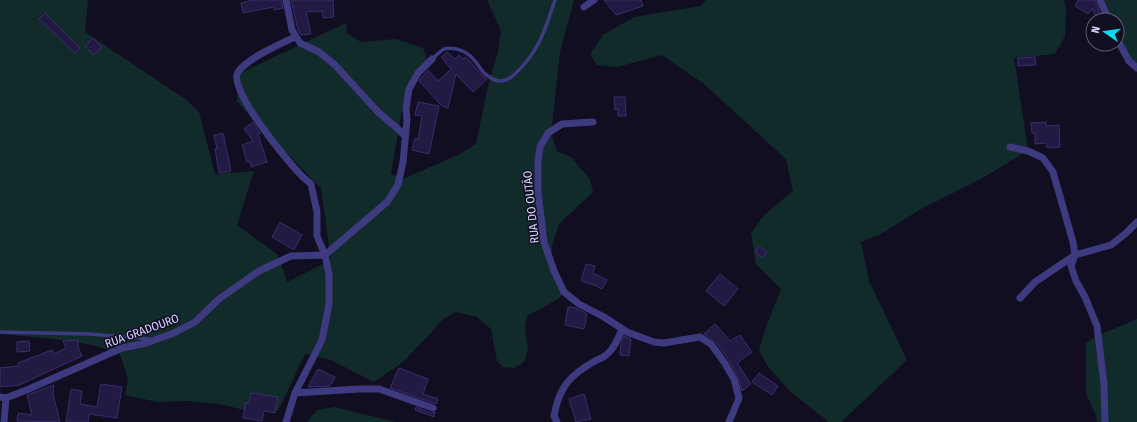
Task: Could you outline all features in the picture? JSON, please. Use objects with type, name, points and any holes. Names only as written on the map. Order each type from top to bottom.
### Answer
[{"type":"street","points":[[286,0],[292,30],[300,43],[319,52],[335,66],[378,112],[405,136]]},
{"type":"street","points":[[584,7],[594,0]]},
{"type":"street","points":[[1100,0],[1105,12]]},
{"type":"street","points":[[286,422],[295,393],[322,340],[329,304],[329,274],[325,255],[317,236],[317,212],[312,184],[285,158],[248,108],[236,78],[237,72],[247,62],[295,36]]},
{"type":"street","points":[[1124,52],[1129,61],[1137,68]]},
{"type":"street","points":[[325,255],[387,202],[398,185],[403,162],[407,120],[406,109],[409,89],[418,73],[432,59]]},
{"type":"street","name":"RUA DO OUTÃO","points":[[593,122],[562,124],[548,133],[540,147],[538,161],[538,192],[544,242],[554,271],[564,292],[579,304],[604,317],[622,329],[654,342],[664,343],[700,338],[711,344],[734,379],[738,398],[729,422]]},
{"type":"street","points":[[1010,148],[1028,151],[1042,158],[1053,172],[1075,255],[1071,266],[1076,281],[1085,296],[1097,326],[1104,385],[1105,422]]},
{"type":"street","points":[[1020,298],[1035,282],[1075,255],[1111,245],[1137,222]]},
{"type":"street","name":"RUA GRADOURO","points":[[3,398],[122,348],[174,333],[195,322],[219,299],[259,270],[291,256],[325,255]]},
{"type":"street","points":[[557,422],[554,416],[560,392],[570,379],[594,361],[606,355],[617,341],[622,329]]},
{"type":"street","points":[[295,393],[351,389],[379,389],[433,408]]},
{"type":"street","points":[[3,398],[4,422]]},
{"type":"lane","points":[[432,59],[444,50],[454,49],[466,52],[488,76],[500,82],[509,80],[526,63],[537,48],[555,0]]},
{"type":"lane","points":[[0,332],[89,334],[156,339]]},
{"type":"green space","points":[[0,0],[88,0],[85,32],[185,99],[199,112],[215,174],[254,171],[237,225],[278,255],[287,282],[331,260],[321,188],[237,101],[238,74],[346,23],[347,33],[361,42],[396,39],[423,48],[428,62],[412,79],[403,104],[391,174],[403,179],[460,154],[476,144],[488,86],[498,51],[501,31],[487,0],[574,0],[560,52],[551,134],[557,151],[571,157],[590,179],[593,192],[559,224],[552,246],[552,262],[564,288],[560,298],[527,316],[525,328],[528,350],[524,362],[514,368],[503,367],[497,361],[491,329],[477,317],[456,312],[443,319],[402,363],[374,382],[331,360],[305,354],[278,411],[258,406],[253,412],[219,404],[188,401],[157,402],[125,395],[128,379],[120,354],[76,342],[0,334]]},
{"type":"green space","points":[[706,0],[1064,0],[1066,6],[1065,36],[1055,54],[1014,58],[1028,150],[981,179],[921,209],[879,235],[861,242],[869,281],[907,360],[841,422],[829,422],[792,393],[768,367],[759,350],[766,327],[781,289],[756,264],[751,233],[765,214],[793,191],[786,159],[704,84],[662,55],[617,67],[597,65],[590,55],[603,35],[634,17],[701,6]]},
{"type":"green space","points":[[1098,0],[1137,0],[1137,69],[1123,52],[1125,52],[1125,12],[1102,12]]},
{"type":"green space","points":[[1137,319],[1137,422],[1097,422],[1086,393],[1086,343],[1097,336]]},
{"type":"green space","points":[[334,407],[396,422],[307,422],[317,410]]},
{"type":"building","points":[[253,0],[281,0],[283,8],[274,10],[274,7],[243,13],[241,3]]},
{"type":"building","points":[[291,0],[333,0],[334,17],[323,18],[322,11],[306,12],[311,34],[301,35],[298,30]]},
{"type":"building","points":[[604,0],[641,0],[643,6],[616,15]]},
{"type":"building","points":[[1078,0],[1095,0],[1100,12],[1094,12],[1092,8],[1089,12],[1085,12],[1075,6]]},
{"type":"building","points":[[45,13],[80,48],[75,53],[39,19]]},
{"type":"building","points":[[93,38],[102,47],[94,55],[85,46]]},
{"type":"building","points":[[447,52],[455,59],[459,55],[463,59],[466,57],[487,79],[473,92],[456,74],[448,108],[442,106],[419,81],[428,70],[438,81],[451,69],[441,57]]},
{"type":"building","points":[[1035,57],[1036,65],[1018,66],[1018,58]]},
{"type":"building","points":[[614,97],[625,97],[626,116],[618,116],[618,109],[615,110]]},
{"type":"building","points":[[418,102],[439,106],[429,154],[412,150],[415,139],[418,139],[422,116],[415,115]]},
{"type":"building","points":[[253,122],[260,133],[258,134],[267,162],[251,167],[250,161],[247,162],[242,145],[253,141],[244,129]]},
{"type":"building","points":[[1046,122],[1046,126],[1059,125],[1060,147],[1047,148],[1046,143],[1035,144],[1035,133],[1032,133],[1031,123]]},
{"type":"building","points":[[223,133],[231,171],[219,173],[214,135]]},
{"type":"building","points":[[280,222],[302,235],[294,250],[272,237]]},
{"type":"building","points":[[759,246],[767,252],[763,258],[755,252]]},
{"type":"building","points":[[586,264],[595,266],[593,273],[607,280],[602,289],[581,281]]},
{"type":"building","points":[[720,274],[738,289],[724,306],[706,291]]},
{"type":"building","points":[[568,307],[576,308],[587,314],[584,329],[565,325]]},
{"type":"building","points":[[715,324],[730,341],[740,335],[752,352],[737,363],[751,384],[742,391],[738,377],[728,359],[715,341],[704,334]]},
{"type":"building","points":[[624,336],[631,339],[629,356],[620,355],[621,343]]},
{"type":"building","points":[[78,340],[78,347],[82,356],[19,385],[0,387],[0,368],[19,366],[18,363],[52,350],[54,354],[66,348],[63,341]]},
{"type":"building","points":[[29,341],[30,351],[17,352],[17,342]]},
{"type":"building","points":[[399,368],[428,379],[423,394],[438,399],[436,404],[390,388]]},
{"type":"building","points":[[318,369],[335,377],[330,386],[308,387]]},
{"type":"building","points":[[759,373],[778,386],[772,395],[752,382]]},
{"type":"building","points":[[101,384],[122,387],[117,418],[89,414],[88,422],[66,422],[71,389],[82,391],[80,404],[97,407]]},
{"type":"building","points":[[54,385],[53,394],[60,422],[17,421],[18,413],[32,415],[27,395]]},
{"type":"building","points":[[251,393],[278,397],[275,413],[264,411],[262,421],[243,418],[246,402],[249,403]]},
{"type":"building","points":[[584,394],[591,419],[576,422],[569,399]]},
{"type":"building","points":[[416,407],[431,413],[435,412],[434,417],[415,410]]}]
